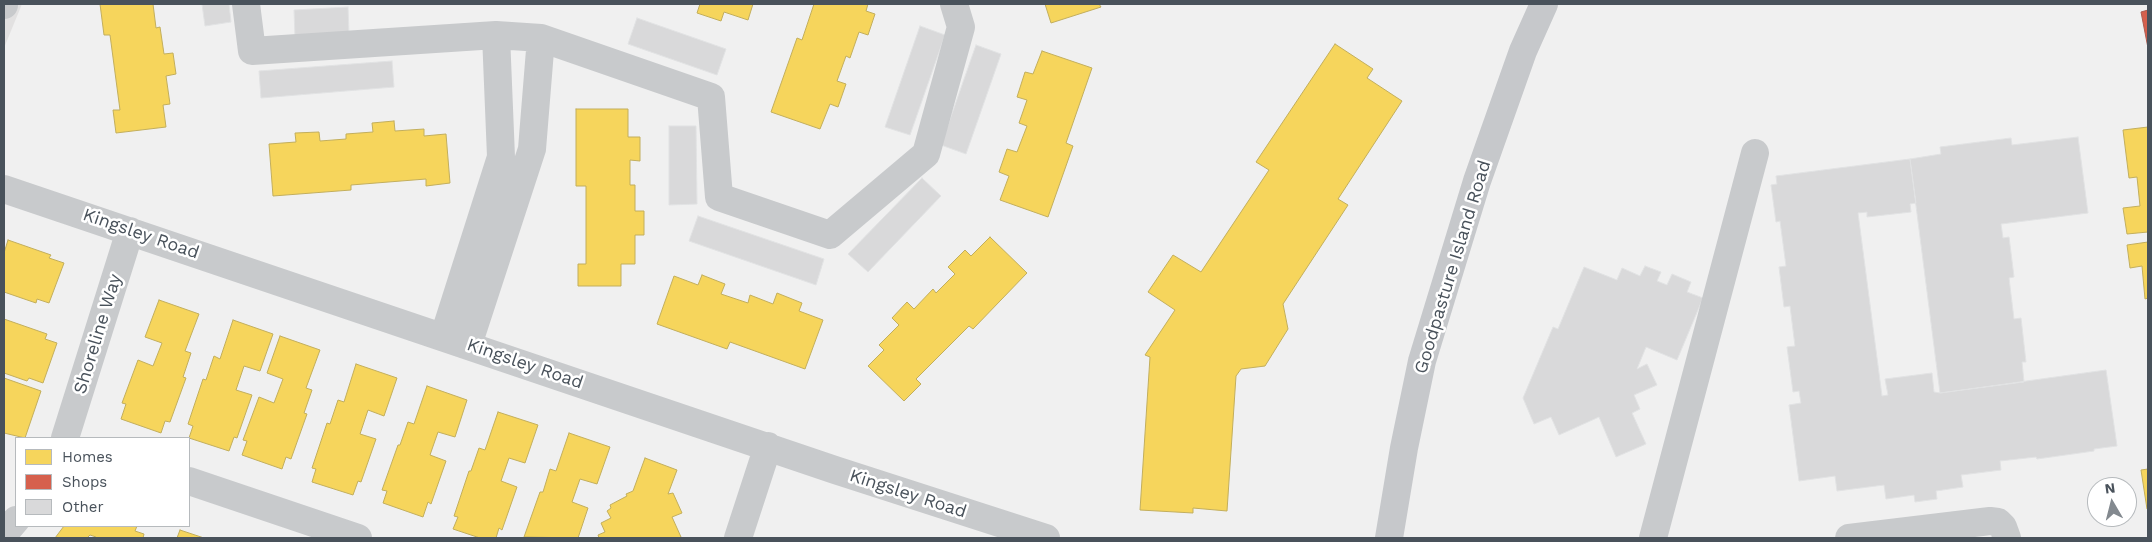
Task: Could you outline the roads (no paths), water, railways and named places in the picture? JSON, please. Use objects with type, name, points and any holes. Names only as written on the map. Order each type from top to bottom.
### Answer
[{"type":"main road","name":"Goodpasture Island Road","points":[[1389,538],[1404,448],[1422,361],[1477,181],[1523,51],[1544,4]]},
{"type":"street","points":[[246,4],[252,51],[496,35],[541,38],[711,97],[719,197],[830,235],[926,154],[961,27],[954,4]]},
{"type":"street","points":[[456,341],[501,157],[496,35]]},
{"type":"street","points":[[456,341],[532,149],[541,38]]},
{"type":"street","points":[[1653,538],[1756,152]]},
{"type":"street","name":"Kingsley Road","points":[[4,188],[835,470],[1046,538]]},
{"type":"street","name":"Shoreline Way","points":[[66,437],[130,231]]},
{"type":"street","points":[[738,538],[768,446]]},
{"type":"street","points":[[190,481],[358,538]]},
{"type":"street","points":[[1849,538],[1990,520],[1998,522],[2003,527],[2007,538]]},
{"type":"street","points":[[4,534],[15,521]]}]
